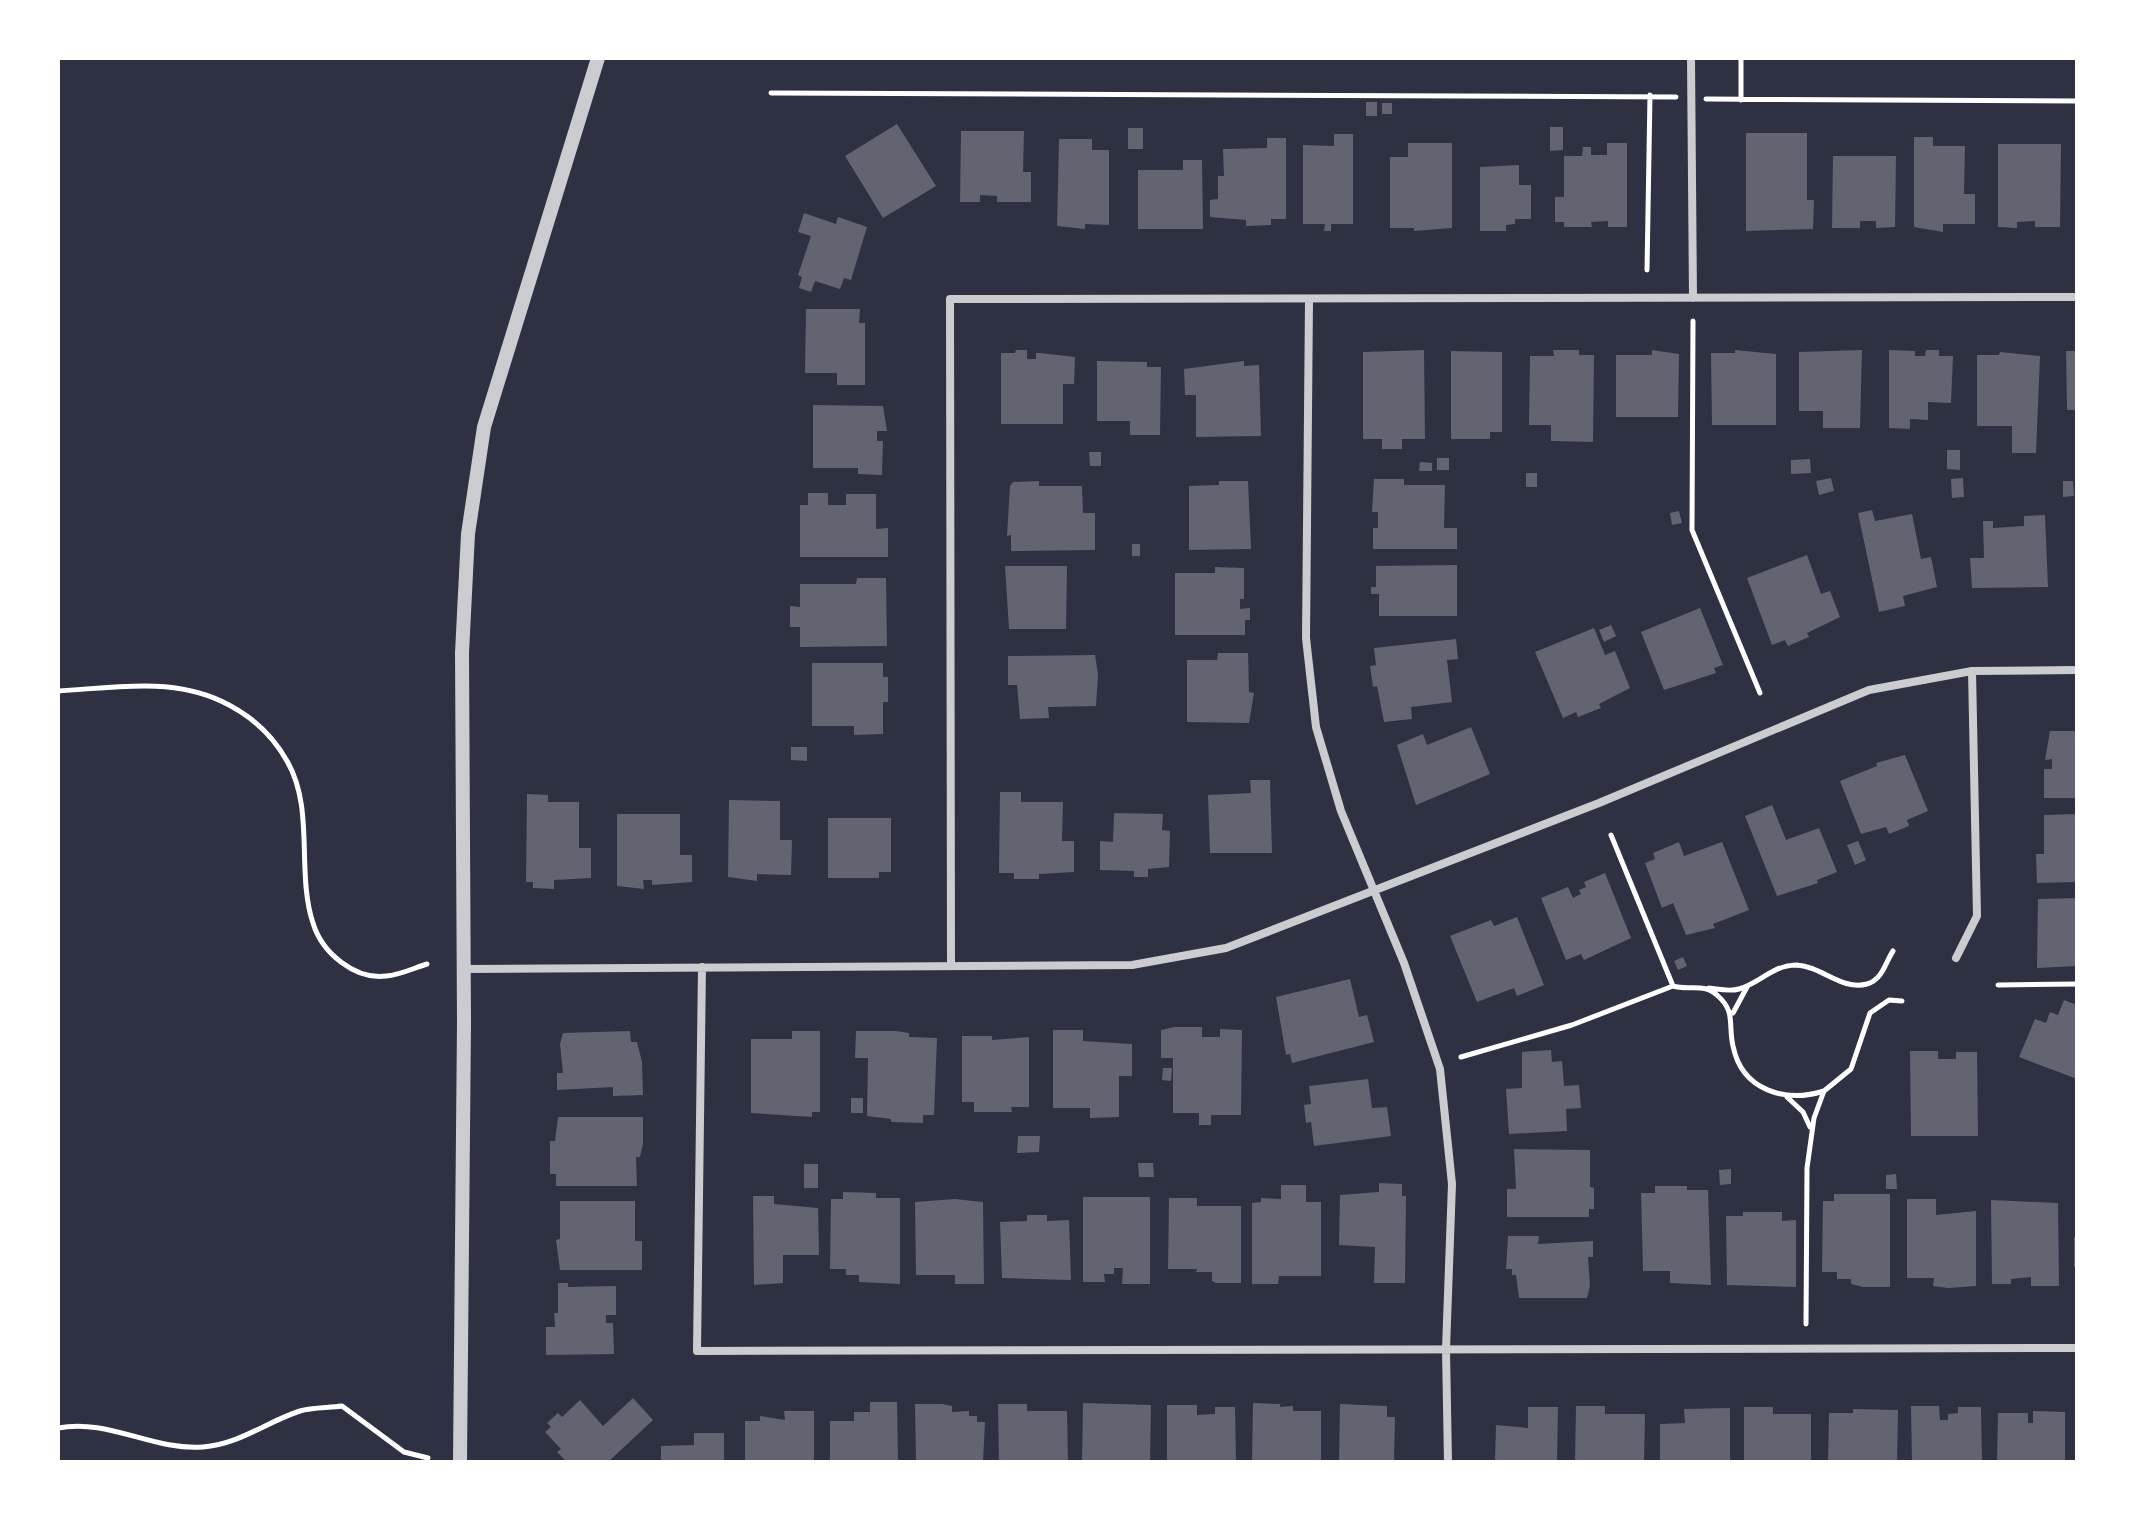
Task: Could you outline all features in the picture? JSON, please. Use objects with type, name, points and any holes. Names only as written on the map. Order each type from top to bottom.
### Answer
[{"type":"street","points":[[460,1462],[462,653],[470,519],[484,427],[598,58]]},
{"type":"street","points":[[1691,58],[1693,298]]},
{"type":"street","points":[[951,966],[950,299],[2077,297]]},
{"type":"street","points":[[1309,300],[1306,638],[1316,727],[1341,811],[1404,963],[1440,1069],[1452,1184],[1446,1349],[1448,1462]]},
{"type":"street","points":[[462,969],[1148,962],[1226,948],[1599,803],[1869,690],[1972,671],[2077,670]]},
{"type":"street","points":[[1956,958],[1977,916],[1972,671]]},
{"type":"street","points":[[702,967],[697,1351],[2077,1348]]},
{"type":"path","points":[[1741,58],[1741,100]]},
{"type":"path","points":[[771,93],[1650,95],[1741,100],[2077,101]]},
{"type":"path","points":[[1647,270],[1650,95]]},
{"type":"path","points":[[1693,321],[1692,530],[1760,693]]},
{"type":"path","points":[[58,691],[173,686],[220,700],[263,727],[289,763],[297,791],[312,923],[322,941],[344,965],[366,976],[388,976],[427,964]]},
{"type":"path","points":[[1611,835],[1673,986]]},
{"type":"path","points":[[1461,1057],[1572,1025],[1673,986],[1733,990],[1773,970],[1796,965],[1812,968],[1848,984],[1862,985],[1877,979],[1893,951]]},
{"type":"path","points":[[1751,983],[1732,1014],[1731,1037],[1739,1065],[1761,1087],[1787,1097],[1803,1112],[1812,1130]]},
{"type":"path","points":[[1998,985],[2077,984]]},
{"type":"path","points":[[1708,987],[1732,1014]]},
{"type":"path","points":[[1787,1097],[1824,1091],[1851,1069],[1870,1013],[1889,1000],[1902,1001]]},
{"type":"path","points":[[1806,1324],[1807,1168],[1812,1130],[1824,1091]]},
{"type":"path","points":[[58,1428],[118,1429],[160,1443],[202,1448],[245,1438],[301,1410],[342,1406],[404,1452],[428,1458]]},
{"type":"building","points":[[1366,102],[1377,102],[1377,116],[1366,116]]},
{"type":"building","points":[[1382,103],[1392,103],[1392,114],[1382,114]]},
{"type":"building","points":[[897,124],[936,186],[883,218],[845,156]]},
{"type":"building","points":[[1550,127],[1563,127],[1563,150],[1550,151]]},
{"type":"building","points":[[1128,128],[1143,128],[1143,149],[1128,149]]},
{"type":"building","points":[[961,131],[1024,131],[1023,172],[1031,172],[1031,202],[997,202],[997,196],[980,195],[980,202],[960,202]]},
{"type":"building","points":[[1746,133],[1807,133],[1807,200],[1814,200],[1813,229],[1746,231]]},
{"type":"building","points":[[1334,134],[1353,134],[1353,224],[1331,224],[1331,231],[1324,231],[1325,224],[1303,224],[1303,145],[1334,146]]},
{"type":"building","points":[[1914,137],[1933,137],[1933,146],[1965,146],[1964,194],[1975,194],[1975,224],[1943,224],[1943,232],[1914,227]]},
{"type":"building","points":[[1267,138],[1286,138],[1286,219],[1271,219],[1271,225],[1246,226],[1246,220],[1210,217],[1210,200],[1218,199],[1218,176],[1224,176],[1223,149],[1267,148]]},
{"type":"building","points":[[1059,139],[1092,139],[1092,150],[1109,150],[1109,225],[1085,224],[1085,229],[1057,226]]},
{"type":"building","points":[[1408,143],[1452,143],[1452,228],[1414,231],[1414,228],[1390,228],[1390,157],[1408,157]]},
{"type":"building","points":[[1607,143],[1627,143],[1627,227],[1608,227],[1608,221],[1591,222],[1592,227],[1564,227],[1564,222],[1555,222],[1555,197],[1564,197],[1564,156],[1582,156],[1583,147],[1591,147],[1591,155],[1607,155]]},
{"type":"building","points":[[1998,144],[2061,144],[2060,227],[2035,227],[2035,221],[2017,222],[2017,228],[1998,227]]},
{"type":"building","points":[[1833,156],[1896,156],[1895,227],[1876,228],[1876,221],[1860,221],[1860,228],[1832,228]]},
{"type":"building","points":[[1183,160],[1202,160],[1203,229],[1138,229],[1138,170],[1183,170]]},
{"type":"building","points":[[1519,165],[1519,185],[1531,185],[1531,219],[1515,219],[1515,224],[1506,225],[1506,231],[1480,231],[1480,167]]},
{"type":"building","points":[[804,213],[836,224],[838,217],[867,227],[851,280],[844,278],[840,289],[815,281],[811,292],[799,288],[802,277],[798,275],[811,236],[798,232]]},
{"type":"building","points":[[806,309],[860,309],[859,323],[865,323],[865,385],[837,385],[837,373],[805,373]]},
{"type":"building","points":[[1016,350],[1027,350],[1027,359],[1036,359],[1036,353],[1075,357],[1074,384],[1063,384],[1063,424],[1001,424],[1001,353],[1015,353]]},
{"type":"building","points":[[1424,350],[1425,439],[1402,439],[1402,449],[1382,449],[1382,439],[1363,439],[1363,352]]},
{"type":"building","points":[[1553,350],[1579,350],[1579,355],[1594,355],[1593,442],[1551,441],[1551,425],[1529,425],[1530,356],[1554,356]]},
{"type":"building","points":[[1652,350],[1679,354],[1678,417],[1616,417],[1616,355],[1652,355]]},
{"type":"building","points":[[1735,350],[1776,354],[1776,425],[1712,425],[1711,353],[1735,353]]},
{"type":"building","points":[[1862,350],[1860,428],[1823,428],[1823,411],[1799,411],[1799,352]]},
{"type":"building","points":[[1889,350],[1915,351],[1915,356],[1925,356],[1926,350],[1939,350],[1939,356],[1953,356],[1951,403],[1928,402],[1928,420],[1910,419],[1910,429],[1889,428]]},
{"type":"building","points":[[1451,351],[1502,352],[1502,432],[1490,432],[1490,439],[1451,439]]},
{"type":"building","points":[[2066,351],[2077,351],[2077,410],[2067,410]]},
{"type":"building","points":[[2000,352],[2040,356],[2036,453],[2012,453],[2012,426],[1977,426],[1977,355],[1999,355]]},
{"type":"building","points":[[1097,361],[1147,362],[1147,367],[1161,367],[1160,435],[1130,435],[1130,421],[1097,421]]},
{"type":"building","points":[[1244,361],[1244,366],[1259,365],[1261,436],[1196,437],[1196,395],[1185,395],[1184,369]]},
{"type":"building","points":[[813,405],[883,406],[887,431],[877,431],[877,441],[883,441],[882,475],[858,474],[858,468],[813,468]]},
{"type":"building","points":[[1947,450],[1960,450],[1960,470],[1947,469]]},
{"type":"building","points":[[1089,452],[1101,452],[1101,466],[1090,466]]},
{"type":"building","points":[[1437,458],[1449,458],[1449,470],[1437,470]]},
{"type":"building","points":[[1810,459],[1811,473],[1791,474],[1791,460]]},
{"type":"building","points":[[1420,462],[1432,463],[1432,471],[1419,471]]},
{"type":"building","points":[[1526,473],[1537,473],[1537,487],[1526,487]]},
{"type":"building","points":[[1831,478],[1834,491],[1819,495],[1816,481]]},
{"type":"building","points":[[1963,478],[1964,497],[1952,498],[1951,479]]},
{"type":"building","points":[[1374,479],[1404,479],[1404,485],[1445,485],[1444,528],[1457,528],[1457,549],[1373,549],[1373,528],[1378,528],[1378,512],[1372,512]]},
{"type":"building","points":[[1039,481],[1039,486],[1082,486],[1083,513],[1095,513],[1095,550],[1011,551],[1011,535],[1007,536],[1010,486],[1013,482]]},
{"type":"building","points":[[1219,481],[1248,481],[1251,549],[1189,550],[1189,486],[1219,485]]},
{"type":"building","points":[[2063,481],[2073,481],[2074,496],[2063,497]]},
{"type":"building","points":[[808,493],[828,493],[828,505],[846,505],[846,494],[876,494],[876,529],[888,528],[888,557],[800,557],[800,505],[808,505]]},
{"type":"building","points":[[1872,510],[1875,521],[1912,514],[1921,559],[1931,557],[1937,587],[1903,596],[1905,606],[1879,612],[1858,513]]},
{"type":"building","points":[[1679,511],[1682,523],[1672,525],[1670,513]]},
{"type":"building","points":[[2045,515],[2048,587],[1972,588],[1970,558],[1984,558],[1983,521],[1993,521],[1993,528],[2024,526],[2024,516]]},
{"type":"building","points":[[1132,544],[1140,544],[1140,556],[1132,556]]},
{"type":"building","points":[[1807,555],[1821,594],[1830,591],[1840,617],[1788,646],[1785,640],[1772,645],[1747,578]]},
{"type":"building","points":[[1457,565],[1457,616],[1379,616],[1379,594],[1371,594],[1371,587],[1376,587],[1376,566]]},
{"type":"building","points":[[1005,566],[1067,566],[1066,629],[1009,629]]},
{"type":"building","points":[[1215,567],[1244,568],[1244,599],[1240,599],[1240,609],[1250,608],[1250,620],[1245,620],[1245,635],[1175,635],[1175,573],[1215,573]]},
{"type":"building","points":[[857,578],[886,578],[887,646],[800,647],[800,627],[790,627],[790,606],[800,607],[800,584],[856,584]]},
{"type":"building","points":[[1700,608],[1723,665],[1714,668],[1716,673],[1664,690],[1641,632]]},
{"type":"building","points":[[1611,625],[1616,636],[1604,642],[1599,630]]},
{"type":"building","points":[[1594,628],[1605,655],[1615,651],[1630,688],[1599,704],[1601,708],[1578,717],[1576,712],[1563,718],[1535,652]]},
{"type":"building","points":[[1456,639],[1458,659],[1447,660],[1452,702],[1411,707],[1412,719],[1384,722],[1370,666],[1376,665],[1374,648]]},
{"type":"building","points":[[1218,653],[1248,653],[1249,692],[1254,693],[1249,723],[1187,722],[1187,660],[1217,660]]},
{"type":"building","points":[[1095,655],[1098,674],[1096,706],[1048,707],[1049,718],[1020,719],[1017,685],[1008,685],[1008,656]]},
{"type":"building","points":[[812,663],[883,663],[883,677],[888,677],[888,702],[883,702],[883,734],[854,735],[854,726],[812,726]]},
{"type":"building","points":[[1471,727],[1490,774],[1416,805],[1397,745],[1423,734],[1427,745]]},
{"type":"building","points":[[2050,731],[2077,731],[2077,798],[2044,798],[2044,769],[2052,769],[2052,759],[2045,760]]},
{"type":"building","points":[[791,747],[807,747],[807,761],[791,760]]},
{"type":"building","points":[[1905,755],[1928,811],[1907,820],[1909,826],[1889,834],[1886,827],[1861,834],[1840,781],[1877,766],[1876,763]]},
{"type":"building","points":[[1250,780],[1270,780],[1272,853],[1210,853],[1208,795],[1251,793]]},
{"type":"building","points":[[1000,792],[1021,792],[1021,802],[1063,802],[1062,841],[1074,841],[1074,872],[1039,874],[1039,879],[1014,879],[1014,873],[999,873]]},
{"type":"building","points":[[527,794],[548,795],[548,802],[579,802],[579,848],[591,848],[591,878],[554,880],[554,889],[533,888],[533,882],[526,882]]},
{"type":"building","points":[[729,800],[780,801],[780,840],[792,840],[791,875],[757,874],[757,881],[728,877]]},
{"type":"building","points":[[1772,805],[1786,840],[1819,828],[1837,872],[1817,880],[1818,883],[1777,896],[1745,816]]},
{"type":"building","points":[[1114,813],[1163,814],[1162,830],[1170,831],[1169,867],[1148,869],[1148,877],[1134,877],[1134,871],[1100,870],[1100,841],[1113,842]]},
{"type":"building","points":[[617,814],[680,814],[680,855],[692,855],[692,882],[652,885],[652,880],[643,880],[644,889],[617,886]]},
{"type":"building","points":[[2077,814],[2077,882],[2037,883],[2036,854],[2044,854],[2044,815]]},
{"type":"building","points":[[828,818],[891,818],[891,872],[879,872],[879,878],[828,878]]},
{"type":"building","points":[[1858,841],[1866,860],[1855,865],[1847,845]]},
{"type":"building","points":[[1679,842],[1684,856],[1722,842],[1749,910],[1713,924],[1715,928],[1686,935],[1673,903],[1662,908],[1645,863],[1655,859],[1653,853]]},
{"type":"building","points":[[1605,873],[1631,938],[1584,960],[1581,954],[1566,960],[1541,898],[1568,887],[1573,898],[1586,887],[1584,882]]},
{"type":"building","points":[[2077,898],[2077,966],[2037,968],[2038,899]]},
{"type":"building","points":[[1517,917],[1544,985],[1517,996],[1514,988],[1477,1002],[1450,936],[1491,920],[1494,926]]},
{"type":"building","points":[[1683,957],[1687,966],[1678,970],[1674,961]]},
{"type":"building","points":[[1350,979],[1359,1017],[1367,1015],[1374,1042],[1292,1063],[1290,1054],[1286,1055],[1276,997]]},
{"type":"building","points":[[2064,1000],[2077,1005],[2077,1079],[2019,1057],[2035,1019],[2046,1023],[2050,1012],[2058,1015]]},
{"type":"building","points":[[1202,1027],[1202,1037],[1220,1037],[1220,1029],[1242,1030],[1241,1115],[1211,1115],[1211,1125],[1199,1125],[1199,1113],[1173,1113],[1173,1058],[1161,1058],[1161,1030]]},
{"type":"building","points":[[1053,1030],[1083,1030],[1083,1041],[1132,1044],[1132,1076],[1119,1076],[1119,1117],[1090,1118],[1090,1108],[1053,1108]]},
{"type":"building","points":[[630,1031],[631,1042],[637,1042],[642,1062],[643,1095],[613,1096],[613,1087],[557,1090],[557,1073],[563,1073],[560,1044],[563,1033]]},
{"type":"building","points":[[792,1031],[820,1031],[820,1112],[812,1112],[812,1117],[751,1113],[751,1039],[792,1039]]},
{"type":"building","points":[[856,1031],[896,1031],[909,1033],[909,1037],[937,1038],[934,1115],[923,1115],[923,1123],[891,1122],[891,1119],[867,1116],[868,1058],[855,1058]]},
{"type":"building","points":[[962,1036],[992,1036],[992,1040],[1029,1037],[1029,1107],[1011,1107],[1012,1112],[974,1112],[974,1102],[962,1102]]},
{"type":"building","points":[[1551,1050],[1552,1062],[1562,1061],[1564,1086],[1579,1085],[1581,1108],[1566,1109],[1567,1131],[1509,1134],[1506,1089],[1522,1088],[1522,1052]]},
{"type":"building","points":[[1910,1051],[1938,1051],[1938,1059],[1956,1059],[1956,1052],[1977,1052],[1978,1136],[1911,1136]]},
{"type":"building","points":[[1163,1068],[1172,1068],[1171,1081],[1162,1080]]},
{"type":"building","points":[[1368,1079],[1372,1108],[1387,1107],[1391,1136],[1314,1146],[1311,1122],[1306,1123],[1304,1105],[1311,1104],[1309,1086]]},
{"type":"building","points":[[851,1098],[863,1098],[863,1113],[851,1113]]},
{"type":"building","points":[[558,1117],[643,1117],[643,1144],[640,1157],[636,1157],[637,1186],[556,1186],[556,1174],[550,1174],[550,1141],[555,1141]]},
{"type":"building","points":[[1018,1136],[1040,1136],[1039,1152],[1017,1153]]},
{"type":"building","points":[[1514,1149],[1590,1150],[1590,1187],[1594,1188],[1594,1209],[1589,1209],[1589,1217],[1507,1217],[1507,1189],[1516,1189]]},
{"type":"building","points":[[1138,1163],[1153,1163],[1154,1177],[1139,1177]]},
{"type":"building","points":[[804,1164],[818,1164],[818,1188],[804,1188]]},
{"type":"building","points":[[1731,1169],[1731,1184],[1720,1185],[1719,1170]]},
{"type":"building","points":[[1896,1174],[1897,1189],[1886,1189],[1886,1175]]},
{"type":"building","points":[[1379,1183],[1402,1184],[1402,1196],[1406,1196],[1405,1283],[1374,1283],[1375,1247],[1339,1245],[1340,1195],[1379,1192]]},
{"type":"building","points":[[1281,1185],[1306,1185],[1306,1202],[1321,1202],[1321,1276],[1279,1276],[1278,1284],[1252,1284],[1252,1203],[1261,1202],[1261,1198],[1281,1199]]},
{"type":"building","points":[[1655,1186],[1687,1186],[1687,1190],[1708,1190],[1711,1285],[1670,1283],[1670,1271],[1643,1271],[1641,1193],[1655,1193]]},
{"type":"building","points":[[843,1192],[876,1193],[876,1198],[900,1198],[900,1284],[859,1282],[859,1275],[846,1275],[846,1269],[830,1269],[831,1199],[843,1199]]},
{"type":"building","points":[[1834,1194],[1890,1194],[1890,1287],[1863,1287],[1851,1284],[1851,1279],[1837,1279],[1837,1272],[1822,1272],[1823,1201],[1834,1201]]},
{"type":"building","points":[[753,1196],[774,1196],[774,1204],[818,1208],[819,1255],[783,1255],[783,1283],[754,1285]]},
{"type":"building","points":[[1083,1197],[1150,1197],[1150,1284],[1122,1284],[1123,1268],[1114,1268],[1114,1274],[1104,1274],[1105,1282],[1083,1282]]},
{"type":"building","points":[[1169,1198],[1197,1198],[1197,1206],[1241,1206],[1241,1283],[1216,1283],[1212,1281],[1212,1272],[1196,1272],[1197,1269],[1168,1269]]},
{"type":"building","points":[[955,1199],[983,1202],[984,1284],[955,1284],[955,1275],[916,1275],[915,1202]]},
{"type":"building","points":[[1907,1199],[1936,1199],[1936,1215],[1976,1211],[1976,1286],[1948,1288],[1933,1286],[1934,1278],[1907,1278]]},
{"type":"building","points":[[1991,1200],[2058,1203],[2059,1286],[2031,1286],[2031,1277],[2011,1279],[2011,1284],[1992,1284]]},
{"type":"building","points":[[560,1201],[635,1201],[635,1241],[642,1241],[642,1270],[560,1270],[556,1240],[560,1239]]},
{"type":"building","points":[[1743,1212],[1782,1212],[1782,1221],[1796,1220],[1796,1287],[1727,1285],[1726,1216],[1743,1216]]},
{"type":"building","points":[[1027,1215],[1047,1215],[1047,1221],[1069,1220],[1071,1280],[1002,1278],[1000,1222],[1027,1221]]},
{"type":"building","points":[[1508,1236],[1539,1236],[1538,1244],[1593,1241],[1593,1257],[1588,1257],[1590,1286],[1587,1298],[1519,1298],[1516,1275],[1512,1275],[1512,1269],[1506,1269]]},
{"type":"building","points":[[2074,1237],[2077,1237],[2077,1267],[2074,1267]]},
{"type":"building","points":[[558,1283],[568,1283],[568,1287],[616,1286],[616,1315],[606,1315],[606,1323],[613,1323],[614,1354],[546,1355],[546,1327],[555,1327],[554,1313],[558,1313]]},
{"type":"building","points":[[633,1398],[653,1420],[608,1462],[567,1462],[557,1452],[561,1449],[545,1432],[551,1427],[547,1423],[558,1413],[562,1417],[580,1400],[603,1426]]},
{"type":"building","points":[[870,1402],[897,1402],[898,1461],[830,1462],[830,1421],[854,1421],[854,1412],[870,1412]]},
{"type":"building","points":[[1083,1403],[1151,1405],[1150,1462],[1082,1462]]},
{"type":"building","points":[[1253,1403],[1293,1406],[1293,1411],[1321,1411],[1321,1462],[1252,1462]]},
{"type":"building","points":[[915,1404],[952,1406],[952,1412],[969,1411],[969,1416],[977,1416],[977,1422],[985,1422],[983,1462],[916,1462]]},
{"type":"building","points":[[998,1404],[1027,1404],[1027,1411],[1067,1411],[1068,1462],[999,1462]]},
{"type":"building","points":[[1340,1404],[1387,1406],[1387,1417],[1395,1417],[1394,1462],[1339,1462]]},
{"type":"building","points":[[1167,1405],[1197,1405],[1197,1415],[1215,1414],[1215,1407],[1235,1407],[1236,1462],[1167,1462]]},
{"type":"building","points":[[1576,1406],[1605,1406],[1605,1414],[1645,1414],[1644,1462],[1575,1462]]},
{"type":"building","points":[[1911,1406],[1939,1406],[1940,1420],[1948,1420],[1948,1414],[1958,1413],[1958,1407],[1981,1407],[1982,1462],[1912,1462]]},
{"type":"building","points":[[1528,1407],[1558,1407],[1557,1462],[1495,1462],[1496,1425],[1528,1428]]},
{"type":"building","points":[[1744,1407],[1773,1407],[1773,1414],[1811,1414],[1811,1462],[1744,1462]]},
{"type":"building","points":[[1730,1408],[1730,1462],[1660,1462],[1660,1424],[1685,1423],[1684,1409]]},
{"type":"building","points":[[1853,1409],[1898,1410],[1897,1462],[1828,1462],[1829,1413],[1853,1413]]},
{"type":"building","points":[[784,1411],[814,1411],[814,1462],[745,1462],[745,1421],[760,1421],[760,1416],[785,1420]]},
{"type":"building","points":[[2033,1411],[2065,1412],[2065,1462],[1997,1462],[1998,1413],[2028,1413],[2028,1423],[2033,1423]]},
{"type":"building","points":[[694,1433],[724,1433],[724,1462],[661,1462],[661,1446],[694,1445]]}]
